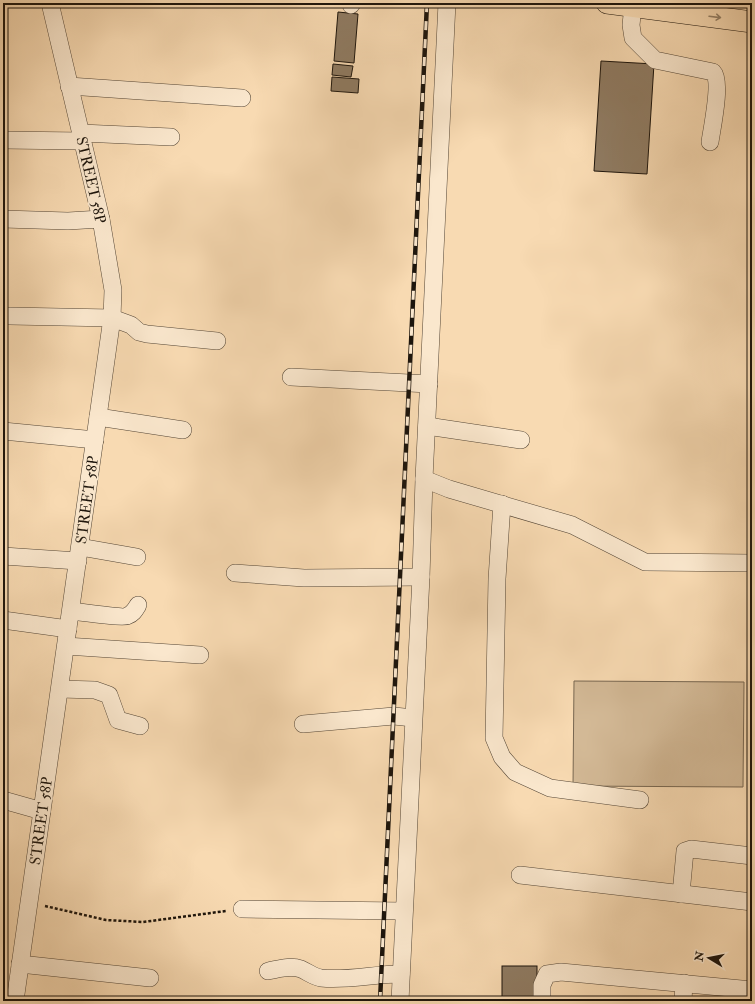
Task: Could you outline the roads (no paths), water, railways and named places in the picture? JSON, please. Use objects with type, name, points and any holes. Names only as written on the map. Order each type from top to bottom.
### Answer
[{"type":"main road","points":[[607,3],[752,22]]},
{"type":"street","name":"STREET 58P","points":[[15,1001],[112,318],[113,290],[101,219],[50,3]]},
{"type":"street","points":[[400,1001],[447,3]]},
{"type":"street","points":[[632,6],[631,25],[633,38],[655,60],[713,72],[715,74],[716,89],[710,142]]},
{"type":"street","points":[[69,86],[242,98]]},
{"type":"street","points":[[3,140],[82,137],[171,137]]},
{"type":"street","points":[[3,219],[68,221],[101,219]]},
{"type":"street","points":[[10,316],[112,318],[131,325],[140,332],[147,334],[217,341]]},
{"type":"street","points":[[291,377],[429,384]]},
{"type":"street","points":[[98,416],[183,430]]},
{"type":"street","points":[[427,426],[521,440]]},
{"type":"street","points":[[3,431],[95,440]]},
{"type":"street","points":[[424,478],[449,489],[572,525],[645,562],[752,563]]},
{"type":"street","points":[[502,504],[497,579],[494,738],[502,757],[515,772],[550,788],[640,800]]},
{"type":"street","points":[[3,556],[79,554],[137,557]]},
{"type":"street","points":[[235,573],[304,578],[421,576]]},
{"type":"street","points":[[71,611],[104,614],[122,618],[134,612],[138,605]]},
{"type":"street","points":[[3,620],[68,629]]},
{"type":"street","points":[[66,646],[200,654]]},
{"type":"street","points":[[60,688],[95,690],[109,695],[118,720],[140,726]]},
{"type":"street","points":[[303,724],[394,716],[413,718]]},
{"type":"street","points":[[3,800],[42,811]]},
{"type":"street","points":[[681,894],[685,851],[691,849],[752,856]]},
{"type":"street","points":[[520,875],[752,902]]},
{"type":"street","points":[[242,909],[404,911]]},
{"type":"street","points":[[20,964],[150,978]]},
{"type":"street","points":[[268,971],[289,967],[301,969],[319,978],[401,974]]},
{"type":"street","points":[[542,1001],[542,985],[548,974],[561,972],[752,990]]},
{"type":"street","points":[[684,983],[684,1001]]},
{"type":"railway","points":[[380,1001],[427,3]]}]
